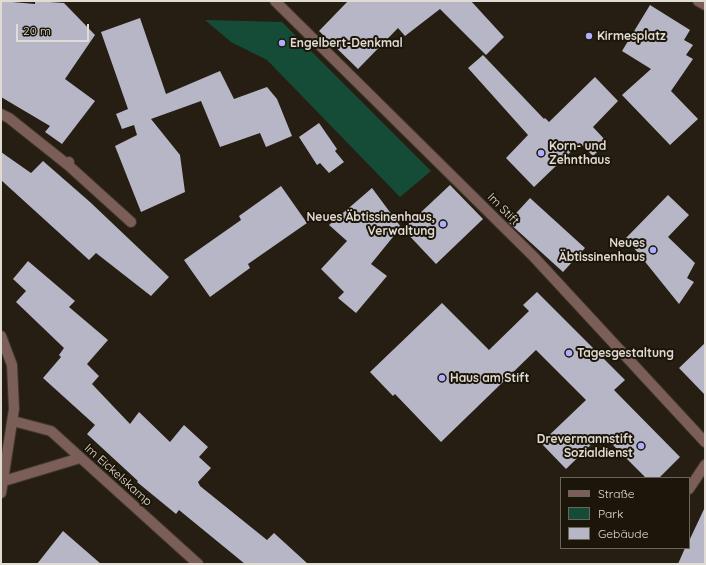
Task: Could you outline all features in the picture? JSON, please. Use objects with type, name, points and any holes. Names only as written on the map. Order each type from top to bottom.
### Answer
[{"type":"street","name":"Im Stift","points":[[275,1],[533,256],[705,442]]},
{"type":"street","points":[[698,1],[705,5]]},
{"type":"street","points":[[1,114],[9,118],[69,164],[131,222]]},
{"type":"street","points":[[1,336],[12,365],[13,421],[1,493]]},
{"type":"street","name":"Im Eickelskamp","points":[[13,421],[51,431],[198,564]]},
{"type":"street","points":[[4,481],[80,458]]},
{"type":"street","points":[[690,487],[705,464]]},
{"type":"green space","points":[[205,20],[282,22],[431,171],[400,197],[267,60],[231,42]]},
{"type":"building","points":[[1,1],[35,4],[35,1],[64,3],[95,35],[65,79],[95,101],[62,144],[45,132],[50,126],[1,97]]},
{"type":"building","points":[[348,1],[471,1],[504,37],[486,55],[440,9],[405,36],[398,28],[358,69],[319,31]]},
{"type":"building","points":[[650,5],[690,30],[684,40],[693,45],[686,55],[693,59],[671,91],[698,119],[670,145],[622,95],[651,69],[622,51]]},
{"type":"building","points":[[140,18],[166,94],[220,71],[234,99],[267,87],[277,99],[292,136],[266,147],[260,133],[220,147],[201,101],[151,119],[180,155],[185,192],[141,212],[115,146],[137,135],[134,125],[122,129],[116,114],[128,109],[101,32]]},
{"type":"building","points":[[483,55],[544,119],[545,118],[549,122],[595,77],[618,101],[593,127],[607,142],[593,156],[580,143],[534,187],[506,158],[528,135],[468,68]]},
{"type":"building","points":[[319,123],[337,149],[335,151],[344,162],[329,173],[320,163],[317,165],[299,137]]},
{"type":"building","points":[[1,152],[31,173],[43,161],[90,202],[169,277],[151,296],[96,253],[89,260],[1,180]]},
{"type":"building","name":"Neues Äbtissinenhaus, Verwaltung","points":[[450,185],[483,219],[436,264],[403,229]]},
{"type":"building","points":[[281,186],[307,223],[248,264],[250,268],[210,297],[184,260],[241,220],[239,216]]},
{"type":"building","points":[[372,188],[401,227],[371,264],[387,276],[356,313],[338,298],[344,292],[321,269],[347,241],[329,225]]},
{"type":"building","name":"Neues Äbtissinenhaus","points":[[668,195],[689,215],[668,237],[695,263],[687,278],[694,282],[679,304],[626,238]]},
{"type":"building","points":[[530,198],[585,248],[563,272],[508,222]]},
{"type":"building","points":[[28,261],[75,301],[69,307],[108,340],[87,364],[99,376],[92,384],[130,424],[139,412],[170,442],[184,425],[208,447],[199,457],[211,468],[198,482],[200,486],[267,540],[274,533],[308,564],[245,564],[179,510],[176,514],[137,482],[138,481],[87,434],[95,425],[43,378],[61,357],[59,355],[64,348],[16,302],[26,291],[13,279]]},
{"type":"building","points":[[537,292],[625,380],[614,390],[680,457],[660,477],[645,477],[602,434],[566,469],[541,443],[586,400],[536,350],[441,442],[395,394],[393,396],[370,372],[442,303],[489,350],[529,311],[523,305]]},
{"type":"building","points":[[705,343],[705,395],[679,368]]},
{"type":"building","points":[[705,507],[705,564],[678,564],[685,549],[690,549],[690,539]]},
{"type":"building","points":[[63,531],[101,564],[37,564]]},
{"type":"place","name":"Kirmesplatz","points":[[589,36]]},
{"type":"place","name":"Engelbert-Denkmal","points":[[282,43]]},
{"type":"place","name":"Korn- und Zehnthaus","points":[[541,153]]},
{"type":"place","name":"Neues Äbtissinenhaus, Verwaltung","points":[[443,224]]},
{"type":"place","name":"Neues Äbtissinenhaus","points":[[653,250]]},
{"type":"place","name":"Tagesgestaltung","points":[[569,353]]},
{"type":"place","name":"Haus am Stift","points":[[442,378]]},
{"type":"place","name":"Drevermannstift Sozialdienst","points":[[641,446]]}]
